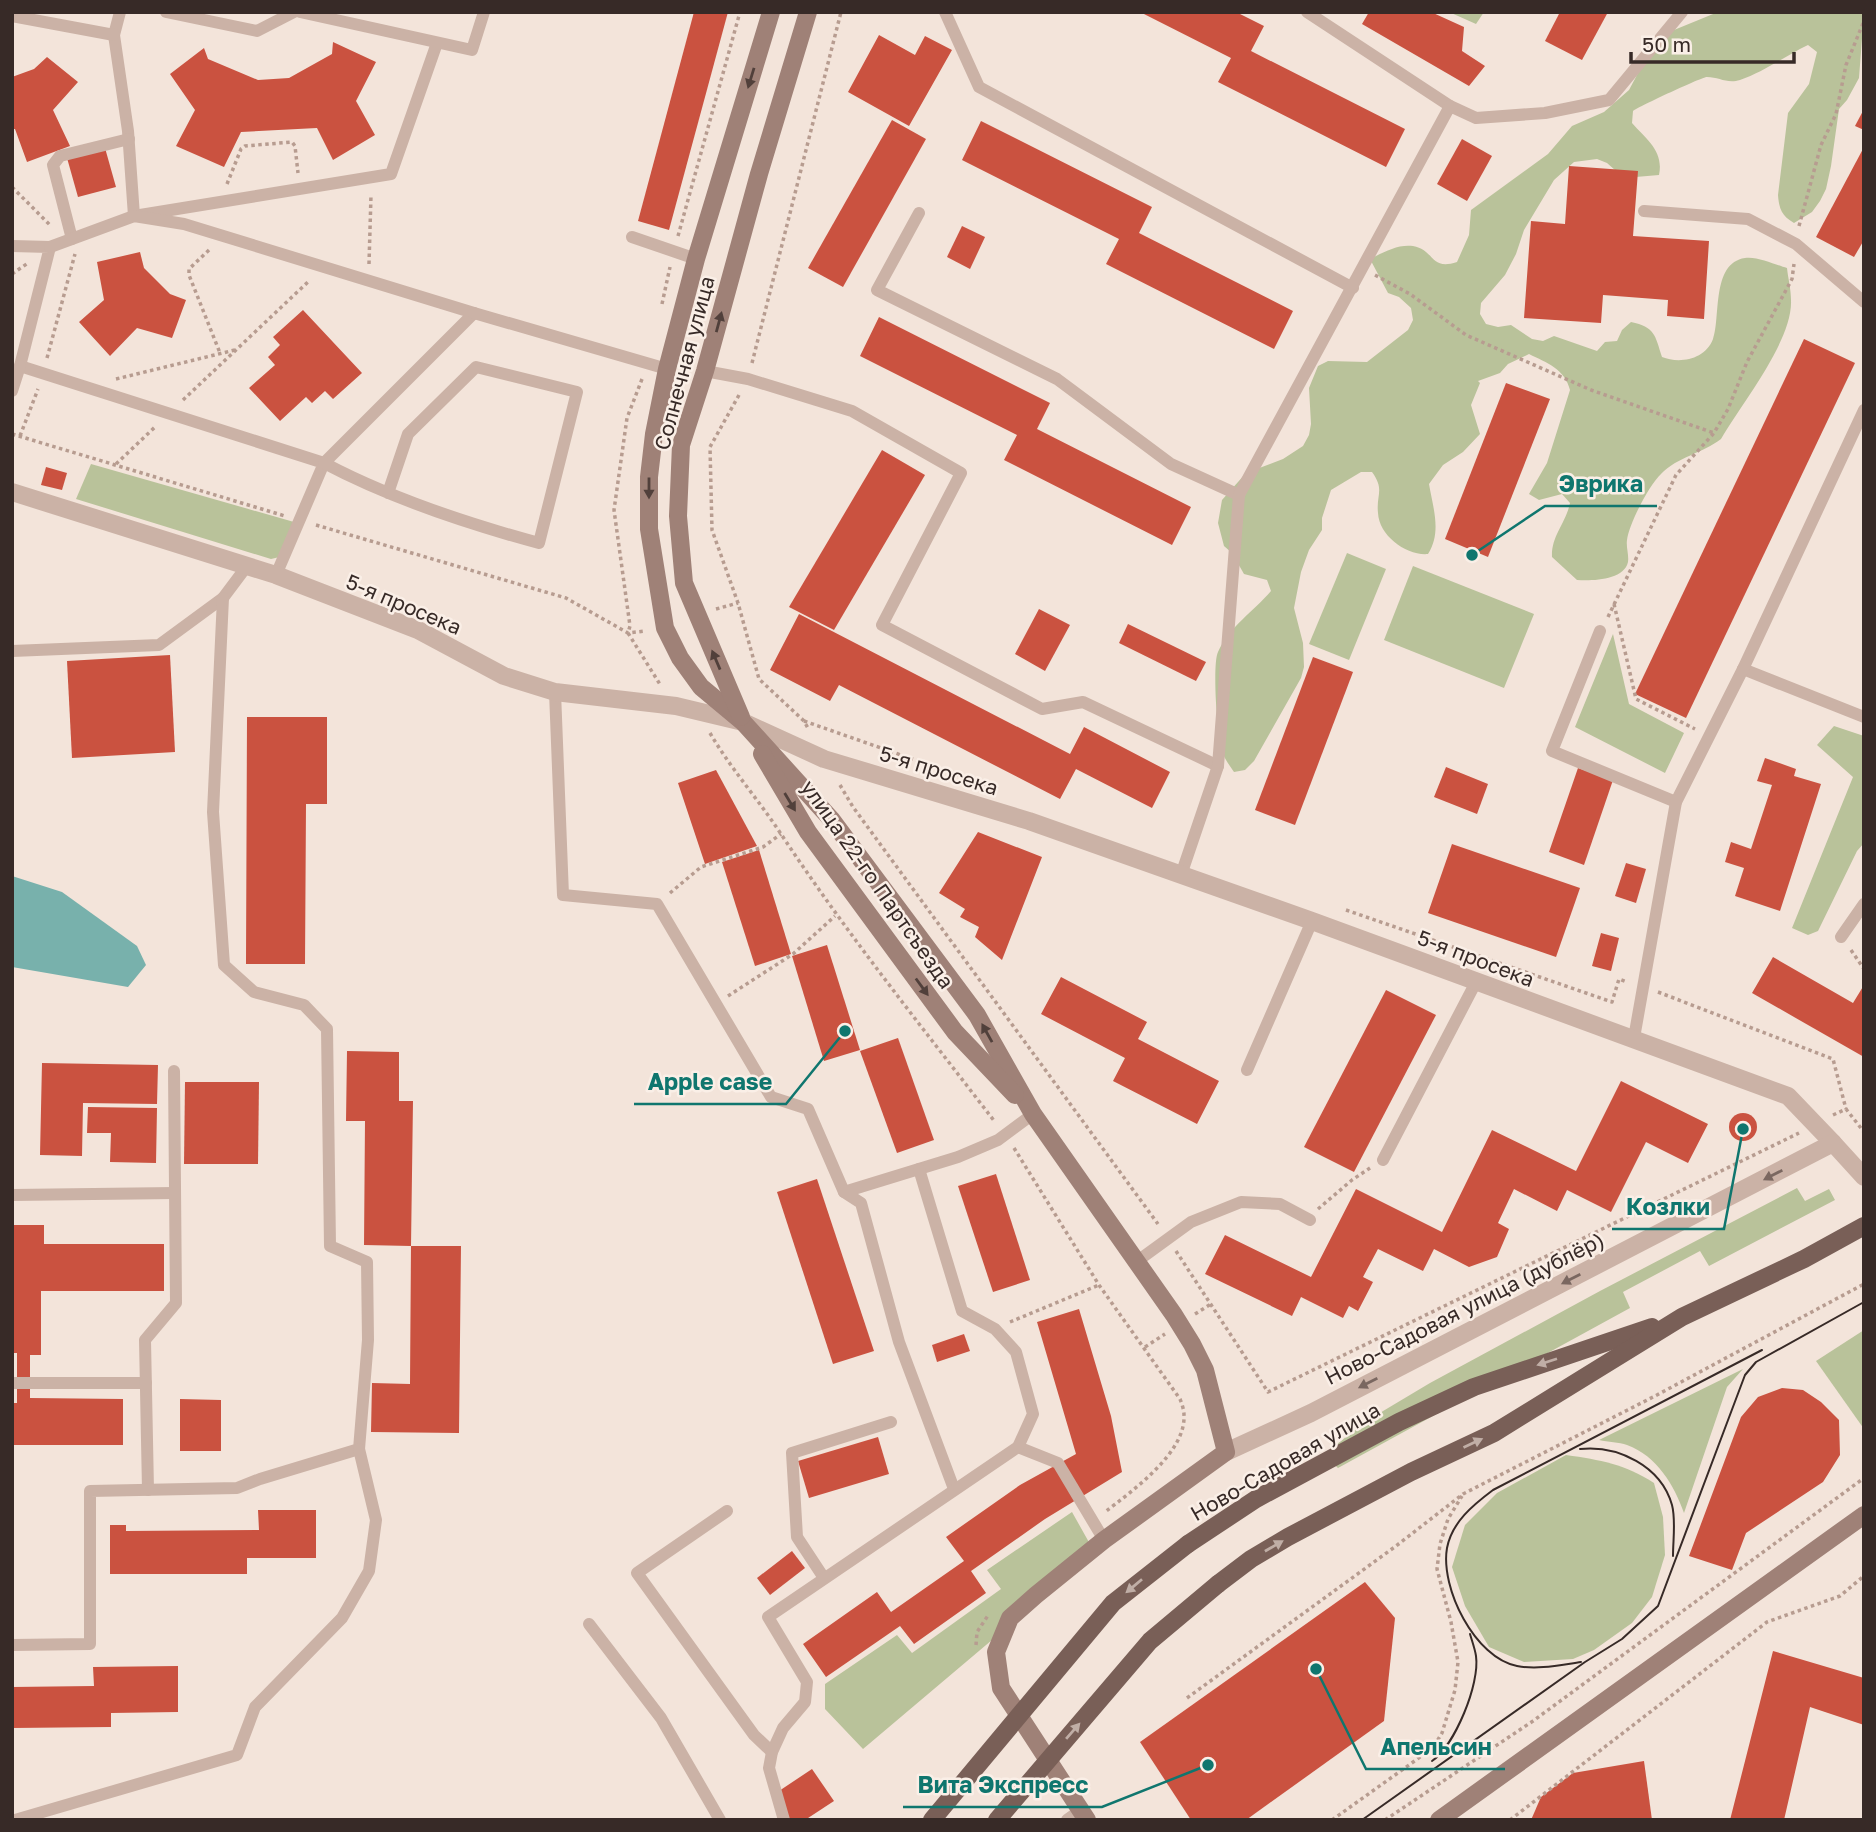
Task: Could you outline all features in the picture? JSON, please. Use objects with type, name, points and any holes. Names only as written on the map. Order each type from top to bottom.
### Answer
[{"type":"main road","name":"Солнечная улица","points":[[743,722],[701,687],[680,657],[665,628],[649,529],[649,477],[654,434],[667,369],[696,259],[771,12]]},
{"type":"main road","name":"Солнечная улица","points":[[743,722],[684,583],[678,516],[681,444],[705,371],[759,174],[808,12]]},
{"type":"main road","name":"улица 22-го Партсъезда","points":[[743,722],[808,832],[955,1032],[1033,1114]]},
{"type":"main road","name":"улица 22-го Партсъезда","points":[[743,722],[831,819],[977,1015],[1033,1114],[1174,1315],[1205,1370],[1226,1452]]},
{"type":"main road","name":"Ново-Садовая улица","points":[[997,1820],[1150,1642],[1251,1559],[1411,1472],[1494,1433],[1682,1317],[1804,1259],[1864,1226]]},
{"type":"main road","name":"Ново-Садовая улица","points":[[932,1820],[1113,1603],[1224,1518],[1399,1422],[1474,1387],[1682,1317]]},
{"type":"main road","points":[[1078,1817],[1001,1688],[996,1651],[1010,1618],[1104,1540],[1226,1452]]},
{"type":"main road","points":[[1439,1820],[1864,1514]]},
{"type":"street","name":"5-я просека","points":[[12,492],[276,575],[418,630],[504,676],[555,692],[676,706],[743,722],[824,759],[1029,821],[1634,1038],[1788,1096],[1864,1177]]},
{"type":"street","name":"Ново-Садовая улица (дублёр)","points":[[1226,1452],[1311,1413],[1833,1143]]},
{"type":"lane","points":[[120,12],[114,35],[129,139],[134,216]]},
{"type":"lane","points":[[166,12],[257,32],[294,12]]},
{"type":"lane","points":[[300,12],[472,50],[484,12]]},
{"type":"lane","points":[[1307,12],[1450,106],[1476,118],[1545,113],[1609,100],[1682,12]]},
{"type":"lane","points":[[946,13],[979,87],[1353,288]]},
{"type":"lane","points":[[12,16],[114,35]]},
{"type":"lane","points":[[12,246],[50,247],[134,216],[391,174],[437,43]]},
{"type":"lane","points":[[1181,875],[1218,766],[1239,495],[1450,106]]},
{"type":"lane","points":[[73,239],[53,165],[55,160],[60,156],[129,139]]},
{"type":"lane","points":[[1644,211],[1748,219],[1796,244],[1864,302]]},
{"type":"lane","points":[[919,213],[877,290],[1057,379],[1171,464],[1239,495]]},
{"type":"lane","points":[[134,216],[184,224],[667,369]]},
{"type":"lane","points":[[632,237],[696,259]]},
{"type":"lane","points":[[12,391],[50,247]]},
{"type":"lane","points":[[276,575],[324,463],[474,313]]},
{"type":"lane","points":[[20,366],[324,463],[363,484],[470,524],[539,543],[577,392],[476,367],[408,434],[388,493]]},
{"type":"lane","points":[[705,371],[748,379],[852,411],[961,473],[882,625],[1042,709],[1083,702],[1218,766]]},
{"type":"lane","points":[[1634,1038],[1676,802],[1743,669],[1864,410]]},
{"type":"lane","points":[[12,651],[159,645],[223,598],[247,566]]},
{"type":"lane","points":[[15,1820],[237,1755],[254,1707],[342,1618],[369,1571],[376,1520],[359,1449],[368,1340],[367,1262],[330,1246],[327,1029],[304,1005],[254,992],[224,965],[213,813],[223,598]]},
{"type":"lane","points":[[1601,631],[1552,751],[1676,802]]},
{"type":"lane","points":[[1743,669],[1864,717]]},
{"type":"lane","points":[[555,692],[563,895],[657,904],[771,1097],[808,1109],[844,1192],[861,1203],[899,1342],[954,1489]]},
{"type":"lane","points":[[1841,937],[1864,904]]},
{"type":"lane","points":[[1247,1070],[1312,921]]},
{"type":"lane","points":[[1383,1160],[1476,982]]},
{"type":"lane","points":[[148,1490],[145,1340],[176,1303],[174,1070]]},
{"type":"lane","points":[[844,1192],[958,1157],[998,1140],[1033,1114]]},
{"type":"lane","points":[[784,1820],[769,1768],[772,1752],[783,1728],[805,1702],[807,1682],[768,1616],[1018,1447],[1033,1414],[1016,1352],[995,1329],[962,1311],[919,1169]]},
{"type":"lane","points":[[12,1195],[175,1193]]},
{"type":"lane","points":[[1136,1262],[1191,1222],[1241,1202],[1280,1204],[1310,1220]]},
{"type":"lane","points":[[12,1383],[146,1383]]},
{"type":"lane","points":[[824,1578],[797,1537],[792,1453],[891,1422]]},
{"type":"lane","points":[[1018,1447],[1058,1463],[1104,1540]]},
{"type":"lane","points":[[12,1645],[90,1644],[90,1491],[237,1488],[359,1449]]},
{"type":"lane","points":[[727,1511],[637,1573],[754,1735],[772,1752]]},
{"type":"lane","points":[[589,1624],[661,1718],[720,1820]]},
{"type":"path","points":[[841,12],[748,379],[710,447],[712,530],[738,603],[759,679],[803,721],[853,807],[1169,1240],[1268,1392],[1846,1109]]},
{"type":"path","points":[[1601,631],[1675,475],[1714,433],[1728,409],[1747,362],[1793,279],[1800,216],[1821,145],[1836,114],[1846,65],[1864,21]]},
{"type":"path","points":[[219,202],[241,149],[245,146],[292,142],[295,146],[301,189]]},
{"type":"path","points":[[369,281],[372,177]]},
{"type":"path","points":[[12,187],[73,239],[43,373],[20,436]]},
{"type":"path","points":[[220,353],[189,269],[224,236]]},
{"type":"path","points":[[116,464],[324,267]]},
{"type":"path","points":[[1374,274],[1410,293],[1466,335],[1591,390],[1714,433]]},
{"type":"path","points":[[84,387],[236,349]]},
{"type":"path","points":[[12,434],[566,598],[628,633]]},
{"type":"path","points":[[1614,603],[1636,699],[1709,736]]},
{"type":"path","points":[[803,721],[1009,793]]},
{"type":"path","points":[[710,732],[726,761],[781,834],[835,916],[1005,1134],[1099,1285],[1180,1398],[1184,1416],[1179,1438],[1145,1482],[1094,1521]]},
{"type":"path","points":[[657,904],[701,867],[763,847],[781,834]]},
{"type":"path","points":[[1339,908],[1612,1002],[1619,979],[1833,1059],[1846,1109],[1864,1132]]},
{"type":"path","points":[[716,1005],[790,956],[835,916]]},
{"type":"path","points":[[1841,937],[1864,969]]},
{"type":"path","points":[[1310,1220],[1323,1203],[1383,1160]]},
{"type":"path","points":[[1187,1698],[1463,1494],[1864,1284]]},
{"type":"path","points":[[1009,1323],[1099,1285]]},
{"type":"path","points":[[1385,1820],[1534,1721],[1864,1478]]},
{"type":"path","points":[[1332,1820],[1434,1746],[1442,1733],[1455,1690],[1458,1662],[1437,1569],[1440,1544],[1448,1519],[1463,1494]]},
{"type":"path","points":[[1510,1820],[1767,1622],[1840,1596],[1864,1576]]},
{"type":"path","points":[[976,1651],[977,1632],[992,1609]]},
{"type":"green space","points":[[1449,12],[1484,12],[1476,24]]},
{"type":"green space","points":[[1718,12],[1864,12],[1859,78],[1839,109],[1826,189],[1812,212],[1794,223],[1782,212],[1778,195],[1788,113],[1809,84],[1817,52],[1808,45],[1740,80],[1707,77],[1633,111],[1632,123],[1657,152],[1659,175],[1624,178],[1607,163],[1597,159],[1574,162],[1554,180],[1524,230],[1505,275],[1481,303],[1480,314],[1486,324],[1498,327],[1511,325],[1532,339],[1543,341],[1554,336],[1597,351],[1605,342],[1617,341],[1622,330],[1631,322],[1650,329],[1662,357],[1683,360],[1704,352],[1713,339],[1722,280],[1734,262],[1745,258],[1761,259],[1787,268],[1791,300],[1784,334],[1721,439],[1675,463],[1656,479],[1631,524],[1627,540],[1628,562],[1621,573],[1607,578],[1577,580],[1552,557],[1556,536],[1570,503],[1562,494],[1539,500],[1529,494],[1547,463],[1570,390],[1568,383],[1560,372],[1529,354],[1508,364],[1500,373],[1478,381],[1480,383],[1471,405],[1480,434],[1463,452],[1443,465],[1429,484],[1436,529],[1428,554],[1403,548],[1383,529],[1378,513],[1379,488],[1372,472],[1361,472],[1331,490],[1322,518],[1322,530],[1309,550],[1301,572],[1294,608],[1303,643],[1304,667],[1301,678],[1254,761],[1245,770],[1234,772],[1224,756],[1219,733],[1216,659],[1229,635],[1271,591],[1267,580],[1244,574],[1232,553],[1224,546],[1218,523],[1222,500],[1246,473],[1283,459],[1303,446],[1311,424],[1309,388],[1318,366],[1328,361],[1367,362],[1408,330],[1413,320],[1411,308],[1399,297],[1388,293],[1370,259],[1391,249],[1413,246],[1442,264],[1457,262],[1469,235],[1471,210],[1548,154],[1572,126],[1604,112],[1629,90],[1653,45],[1674,30]]},
{"type":"green space","points":[[91,464],[294,522],[288,555],[271,559],[76,499]]},
{"type":"green space","points":[[1347,553],[1386,569],[1349,660],[1309,644]]},
{"type":"green space","points":[[1413,566],[1534,614],[1504,688],[1384,640]]},
{"type":"green space","points":[[1613,634],[1629,704],[1684,733],[1665,773],[1575,727]]},
{"type":"green space","points":[[1834,726],[1864,736],[1864,843],[1857,851],[1818,931],[1808,935],[1792,928],[1853,777],[1817,745]]},
{"type":"green space","points":[[1797,1188],[1805,1201],[1829,1189],[1835,1200],[1709,1266],[1700,1251],[1623,1292],[1630,1308],[1338,1468],[1324,1455],[1363,1423],[1430,1383]]},
{"type":"green space","points":[[1864,1330],[1864,1429],[1816,1361]]},
{"type":"green space","points":[[1743,1369],[1727,1387],[1684,1513],[1669,1482],[1647,1456],[1621,1443],[1599,1440]]},
{"type":"green space","points":[[1566,1455],[1612,1464],[1633,1471],[1654,1483],[1663,1517],[1665,1555],[1652,1597],[1632,1623],[1594,1650],[1573,1659],[1524,1662],[1489,1647],[1465,1606],[1452,1567],[1465,1525],[1497,1493]]},
{"type":"green space","points":[[1072,1512],[1095,1553],[863,1749],[825,1709],[825,1684],[897,1635],[912,1653],[1001,1589],[987,1570]]},
{"type":"water","points":[[12,876],[62,892],[137,946],[146,965],[128,987],[12,967]]},
{"type":"building","points":[[694,12],[728,12],[669,230],[638,221]]},
{"type":"building","points":[[1140,12],[1236,12],[1264,26],[1251,51],[1405,129],[1386,167],[1218,82],[1231,58]]},
{"type":"building","points":[[1369,12],[1431,12],[1464,27],[1462,51],[1485,66],[1469,86],[1362,24]]},
{"type":"building","points":[[1560,12],[1608,12],[1582,60],[1545,41]]},
{"type":"building","points":[[879,35],[915,55],[925,36],[952,50],[909,126],[848,92]]},
{"type":"building","points":[[333,42],[376,62],[356,101],[375,135],[333,160],[317,128],[241,132],[224,167],[176,146],[195,110],[170,74],[204,48],[208,59],[258,80],[289,78],[332,54]]},
{"type":"building","points":[[47,57],[78,82],[53,110],[70,146],[27,162],[15,129],[12,129],[12,77],[34,69]]},
{"type":"building","points":[[1864,109],[1864,130],[1855,126]]},
{"type":"building","points":[[892,120],[926,139],[843,287],[808,268]]},
{"type":"building","points":[[981,121],[1152,207],[1139,233],[1293,311],[1274,349],[1106,264],[1119,239],[962,160]]},
{"type":"building","points":[[1462,139],[1492,156],[1467,201],[1437,184]]},
{"type":"building","points":[[1864,147],[1864,240],[1854,257],[1816,237]]},
{"type":"building","points":[[105,148],[116,187],[78,197],[67,158]]},
{"type":"building","points":[[1569,166],[1638,171],[1633,236],[1709,241],[1704,319],[1667,316],[1668,300],[1603,295],[1601,323],[1524,318],[1531,221],[1565,224]]},
{"type":"building","points":[[962,226],[985,237],[970,269],[947,257]]},
{"type":"building","points":[[140,252],[144,268],[170,294],[186,300],[172,338],[137,328],[110,356],[79,322],[104,300],[97,262]]},
{"type":"building","points":[[303,310],[362,373],[333,399],[325,391],[312,403],[306,397],[280,421],[249,388],[275,365],[268,357],[280,345],[273,337]]},
{"type":"building","points":[[879,317],[1050,403],[1037,429],[1191,507],[1172,545],[1004,460],[1017,435],[860,356]]},
{"type":"building","points":[[1804,339],[1855,363],[1686,718],[1635,694]]},
{"type":"building","points":[[1506,383],[1550,399],[1488,557],[1445,539]]},
{"type":"building","points":[[882,450],[925,475],[834,630],[789,607]]},
{"type":"building","points":[[46,467],[67,473],[62,490],[41,485]]},
{"type":"building","points":[[1039,609],[1070,625],[1045,671],[1015,654]]},
{"type":"building","points":[[799,614],[1070,754],[1084,727],[1170,772],[1152,808],[1076,769],[1060,799],[839,685],[830,701],[770,670]]},
{"type":"building","points":[[1128,624],[1206,662],[1196,681],[1119,643]]},
{"type":"building","points":[[170,655],[175,752],[72,758],[67,661]]},
{"type":"building","points":[[1313,657],[1353,672],[1295,825],[1255,810]]},
{"type":"building","points":[[247,717],[327,717],[327,804],[306,804],[305,964],[246,964]]},
{"type":"building","points":[[1765,758],[1796,769],[1794,776],[1821,784],[1780,911],[1735,896],[1744,868],[1725,862],[1731,842],[1751,849],[1772,785],[1757,781]]},
{"type":"building","points":[[1446,767],[1488,784],[1477,814],[1434,797]]},
{"type":"building","points":[[1578,768],[1613,780],[1584,865],[1549,852]]},
{"type":"building","points":[[716,770],[757,846],[705,864],[678,783]]},
{"type":"building","points":[[978,832],[1042,857],[1002,960],[975,937],[979,927],[960,917],[965,909],[939,893]]},
{"type":"building","points":[[1452,844],[1580,888],[1556,957],[1428,913]]},
{"type":"building","points":[[759,850],[791,954],[755,966],[722,862]]},
{"type":"building","points":[[1626,863],[1646,869],[1636,903],[1615,896]]},
{"type":"building","points":[[1601,933],[1619,938],[1611,971],[1592,966]]},
{"type":"building","points":[[827,945],[860,1050],[824,1061],[792,956]]},
{"type":"building","points":[[1773,957],[1853,1003],[1864,985],[1864,1057],[1752,993]]},
{"type":"building","points":[[1061,977],[1147,1022],[1138,1039],[1219,1081],[1197,1124],[1113,1081],[1125,1058],[1041,1014]]},
{"type":"building","points":[[1386,990],[1436,1015],[1354,1172],[1304,1147]]},
{"type":"building","points":[[898,1038],[934,1140],[897,1153],[860,1051]]},
{"type":"building","points":[[347,1051],[399,1052],[399,1101],[413,1101],[411,1246],[364,1245],[365,1121],[346,1121]]},
{"type":"building","points":[[42,1063],[158,1065],[157,1104],[83,1103],[82,1156],[40,1155]]},
{"type":"building","points":[[1621,1081],[1708,1124],[1688,1163],[1646,1142],[1611,1212],[1567,1190],[1557,1211],[1514,1189],[1498,1223],[1509,1229],[1497,1257],[1469,1267],[1434,1249],[1423,1271],[1378,1249],[1363,1277],[1373,1282],[1358,1311],[1349,1306],[1343,1318],[1301,1297],[1292,1316],[1205,1274],[1225,1235],[1311,1277],[1356,1189],[1442,1232],[1492,1130],[1576,1171]]},
{"type":"building","points":[[185,1082],[259,1082],[258,1164],[184,1164]]},
{"type":"building","points":[[88,1107],[157,1108],[156,1163],[110,1162],[111,1133],[87,1133]]},
{"type":"building","points":[[1743,1113],[1753,1117],[1757,1127],[1753,1137],[1743,1141],[1733,1137],[1729,1127],[1733,1117]]},
{"type":"building","points":[[996,1174],[1030,1280],[993,1292],[958,1186]]},
{"type":"building","points":[[817,1179],[874,1351],[833,1364],[777,1192]]},
{"type":"building","points":[[12,1225],[44,1225],[44,1244],[164,1244],[164,1291],[41,1291],[41,1355],[30,1355],[30,1398],[123,1399],[123,1445],[12,1445],[12,1403],[17,1403],[17,1353],[12,1353]]},
{"type":"building","points":[[411,1246],[461,1246],[459,1433],[371,1432],[372,1383],[410,1384]]},
{"type":"building","points":[[1079,1309],[1111,1416],[1122,1472],[1045,1519],[971,1571],[986,1593],[914,1644],[900,1626],[826,1677],[803,1644],[877,1592],[891,1612],[964,1561],[946,1537],[1020,1485],[1076,1454],[1037,1322]]},
{"type":"building","points":[[964,1334],[970,1351],[937,1362],[932,1345]]},
{"type":"building","points":[[1782,1388],[1803,1390],[1821,1402],[1839,1420],[1840,1455],[1823,1482],[1746,1533],[1732,1570],[1689,1556],[1741,1417],[1758,1397]]},
{"type":"building","points":[[180,1399],[221,1400],[221,1451],[180,1451]]},
{"type":"building","points":[[878,1437],[889,1474],[809,1498],[798,1461]]},
{"type":"building","points":[[258,1510],[316,1510],[316,1558],[247,1558],[247,1574],[110,1574],[110,1525],[126,1525],[126,1531],[259,1530]]},
{"type":"building","points":[[792,1551],[805,1568],[770,1595],[757,1578]]},
{"type":"building","points":[[1365,1582],[1395,1618],[1384,1721],[1246,1820],[1191,1820],[1140,1742]]},
{"type":"building","points":[[1773,1651],[1864,1678],[1864,1725],[1810,1707],[1784,1820],[1730,1820]]},
{"type":"building","points":[[178,1666],[178,1712],[111,1713],[111,1727],[12,1728],[12,1687],[94,1686],[93,1667]]},
{"type":"building","points":[[1644,1761],[1652,1820],[1531,1820],[1541,1797],[1573,1773]]},
{"type":"building","points":[[812,1769],[834,1801],[805,1820],[789,1820],[773,1795]]},
{"type":"tram line","points":[[1362,1820],[1585,1662],[1622,1639],[1658,1606],[1745,1375],[1756,1362],[1864,1302]]},
{"type":"tram line","points":[[1581,1662],[1549,1667],[1517,1666],[1487,1650],[1464,1619],[1449,1582],[1447,1548],[1453,1530],[1471,1508],[1493,1490],[1762,1350]]},
{"type":"tram line","points":[[1580,1449],[1623,1455],[1648,1469],[1658,1479],[1672,1505],[1673,1556]]},
{"type":"tram line","points":[[1432,1761],[1449,1742],[1470,1697],[1476,1668],[1476,1653],[1470,1634]]},
{"type":"place","name":"Эврика","points":[[1472,555]]},
{"type":"place","name":"Apple case","points":[[845,1031]]},
{"type":"place","name":"Козлки","points":[[1743,1129]]},
{"type":"place","name":"Апельсин","points":[[1316,1669]]},
{"type":"place","name":"Вита Экспресс","points":[[1208,1765]]}]
